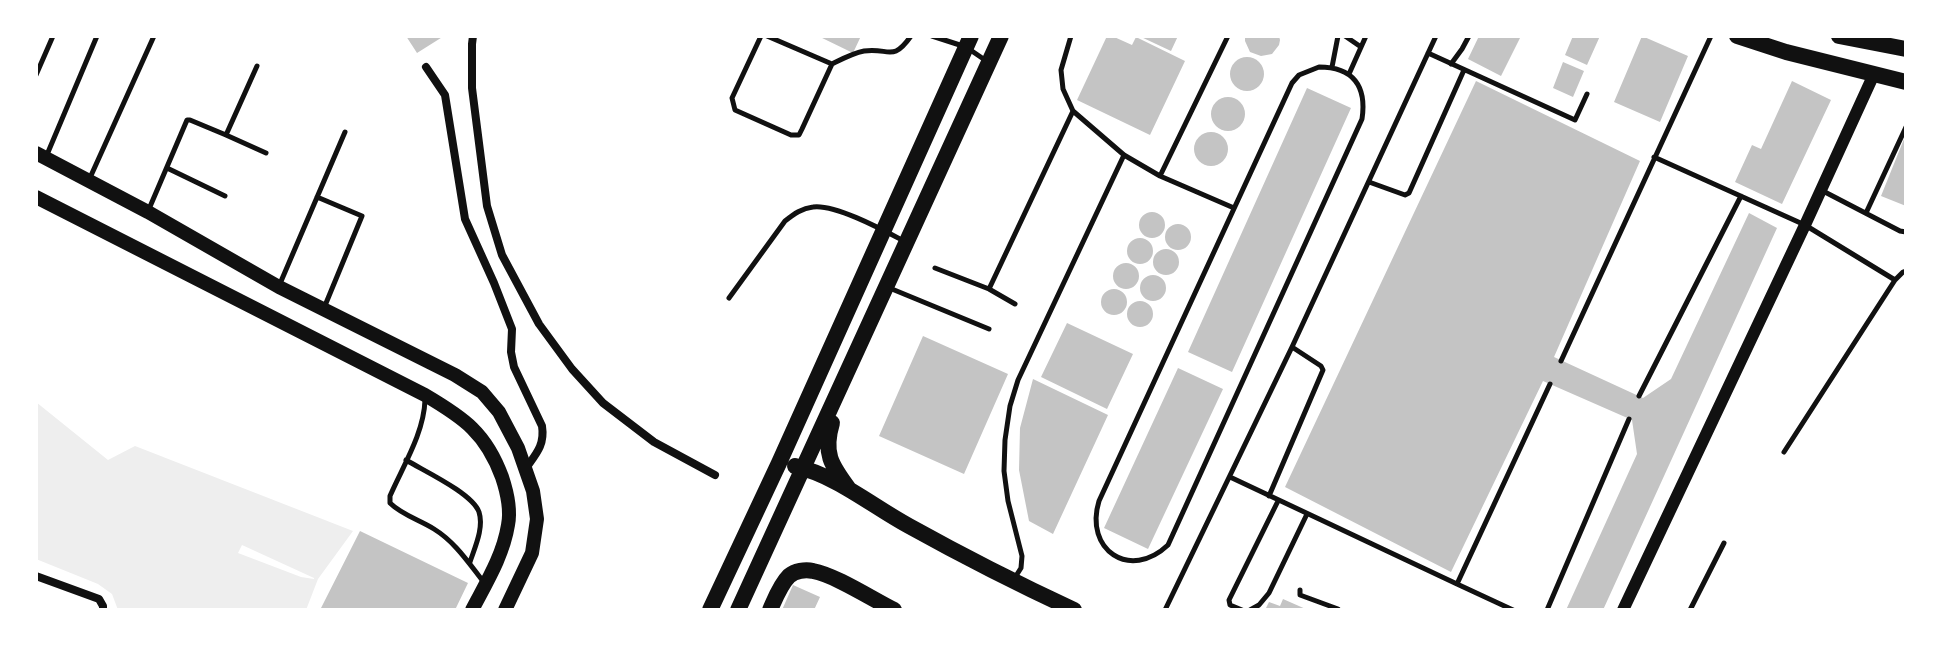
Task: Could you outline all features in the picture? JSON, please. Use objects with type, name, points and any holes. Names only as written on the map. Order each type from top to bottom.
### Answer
[{"type":"main road","points":[[738,610],[1001,36]]},
{"type":"main road","points":[[1737,36],[1786,52],[1906,82]]},
{"type":"main road","points":[[1839,36],[1906,49]]},
{"type":"main road","points":[[710,610],[968,41]]},
{"type":"main road","points":[[41,155],[279,287],[455,375],[482,392],[499,412],[518,448],[533,491],[537,519],[532,553],[505,610]]},
{"type":"main road","points":[[36,197],[425,395],[453,411],[478,432],[495,458],[507,492],[509,523],[501,553],[472,610]]},
{"type":"main road","points":[[842,385],[829,432],[828,454],[850,490]]},
{"type":"main road","points":[[779,463],[804,468],[850,490],[908,525],[1074,610]]},
{"type":"main road","points":[[770,610],[790,575],[810,570],[894,610]]},
{"type":"street","points":[[473,36],[472,88],[487,206],[502,255],[539,324],[572,369],[603,403],[654,442],[715,475]]},
{"type":"street","points":[[426,67],[445,95],[465,219],[512,329],[514,367],[542,426],[542,445],[525,468]]},
{"type":"street","points":[[1623,610],[1874,74]]},
{"type":"street","points":[[36,576],[99,599],[103,608]]},
{"type":"lane","points":[[36,75],[53,36]]},
{"type":"lane","points":[[41,155],[97,36]]},
{"type":"lane","points":[[88,180],[154,36]]},
{"type":"lane","points":[[832,64],[764,36],[732,98],[735,110],[791,135],[799,135],[832,64],[866,51],[896,52],[911,36]]},
{"type":"lane","points":[[932,36],[968,41],[989,63]]},
{"type":"lane","points":[[1071,36],[1061,70],[1063,89],[1073,111],[1124,155],[1160,176],[1234,208]]},
{"type":"lane","points":[[1160,176],[1228,36]]},
{"type":"lane","points":[[1332,67],[1338,36]]},
{"type":"lane","points":[[1345,36],[1361,47]]},
{"type":"lane","points":[[1349,74],[1366,36]]},
{"type":"lane","points":[[1165,610],[1292,347],[1436,36]]},
{"type":"lane","points":[[1451,64],[1469,36]]},
{"type":"lane","points":[[1561,361],[1711,36]]},
{"type":"lane","points":[[1428,53],[1575,120],[1587,94]]},
{"type":"lane","points":[[226,135],[257,66]]},
{"type":"lane","points":[[1332,67],[1355,80],[1362,93],[1362,119],[1175,534],[1159,555],[1147,560],[1120,558],[1100,541],[1095,528],[1099,501],[1292,83],[1307,71],[1332,67]]},
{"type":"lane","points":[[1369,182],[1399,194],[1409,193],[1464,70]]},
{"type":"lane","points":[[989,289],[1073,111]]},
{"type":"lane","points":[[148,212],[187,120],[266,153]]},
{"type":"lane","points":[[1866,213],[1906,127]]},
{"type":"lane","points":[[279,287],[345,132]]},
{"type":"lane","points":[[1013,580],[1021,568],[1022,556],[1004,471],[1010,406],[1018,380],[1124,155]]},
{"type":"lane","points":[[1654,157],[1805,225],[1895,280]]},
{"type":"lane","points":[[167,168],[225,196]]},
{"type":"lane","points":[[1821,190],[1906,232]]},
{"type":"lane","points":[[1639,396],[1741,196]]},
{"type":"lane","points":[[317,197],[362,216],[323,309]]},
{"type":"lane","points":[[729,298],[785,221],[797,212],[812,207],[824,207],[906,243]]},
{"type":"lane","points":[[935,268],[989,289],[1015,304]]},
{"type":"lane","points":[[1784,452],[1895,280],[1906,271]]},
{"type":"lane","points":[[886,287],[989,329]]},
{"type":"lane","points":[[1269,496],[1323,370],[1292,347]]},
{"type":"lane","points":[[1457,584],[1550,384]]},
{"type":"lane","points":[[425,395],[420,430],[390,496],[390,503],[437,530],[458,548],[485,584]]},
{"type":"lane","points":[[1547,610],[1629,419]]},
{"type":"lane","points":[[406,460],[471,498],[480,514],[480,528],[469,563]]},
{"type":"lane","points":[[1230,477],[1513,610]]},
{"type":"lane","points":[[1242,610],[1230,605],[1229,600],[1278,501]]},
{"type":"lane","points":[[1250,610],[1269,593],[1307,514]]},
{"type":"lane","points":[[1690,610],[1724,543]]},
{"type":"lane","points":[[1300,590],[1300,595],[1338,609]]},
{"type":"shaded area","points":[[36,402],[108,460],[135,446],[353,531],[318,579],[306,610],[118,610],[112,594],[98,584],[36,559]],"holes":[[[242,545],[314,578],[301,577],[238,553]]]},
{"type":"building","points":[[406,36],[444,36],[417,53]]},
{"type":"building","points":[[818,36],[861,36],[853,53]]},
{"type":"building","points":[[1107,36],[1132,45],[1136,37],[1185,61],[1150,135],[1077,100]]},
{"type":"building","points":[[1139,36],[1178,36],[1171,51]]},
{"type":"building","points":[[1245,36],[1279,36],[1280,40],[1272,54],[1261,56],[1250,52]]},
{"type":"building","points":[[1479,36],[1521,36],[1501,76],[1468,59]]},
{"type":"building","points":[[1573,36],[1600,36],[1587,65],[1565,55]]},
{"type":"building","points":[[1642,36],[1688,56],[1660,122],[1614,102]]},
{"type":"building","points":[[1247,57],[1259,62],[1264,74],[1259,86],[1247,91],[1235,86],[1230,74],[1235,62]]},
{"type":"building","points":[[1563,62],[1584,71],[1573,97],[1553,88]]},
{"type":"building","points":[[1476,81],[1640,161],[1554,357],[1643,398],[1671,379],[1749,213],[1777,228],[1603,610],[1566,610],[1637,454],[1632,420],[1543,381],[1451,572],[1285,487]]},
{"type":"building","points":[[1792,81],[1831,100],[1782,204],[1735,182],[1752,145],[1761,149]]},
{"type":"building","points":[[1307,88],[1351,108],[1232,372],[1188,352]]},
{"type":"building","points":[[1228,97],[1240,102],[1245,114],[1240,126],[1228,131],[1216,126],[1211,114],[1216,102]]},
{"type":"building","points":[[1211,132],[1223,137],[1228,149],[1223,161],[1211,166],[1199,161],[1194,149],[1199,137]]},
{"type":"building","points":[[1906,134],[1906,206],[1881,196]]},
{"type":"building","points":[[1152,212],[1161,216],[1165,225],[1161,234],[1152,238],[1143,234],[1139,225],[1143,216]]},
{"type":"building","points":[[1178,224],[1187,228],[1191,237],[1187,246],[1178,250],[1169,246],[1165,237],[1169,228]]},
{"type":"building","points":[[1140,238],[1149,242],[1153,251],[1149,260],[1140,264],[1131,260],[1127,251],[1131,242]]},
{"type":"building","points":[[1166,249],[1175,253],[1179,262],[1175,271],[1166,275],[1157,271],[1153,262],[1157,253]]},
{"type":"building","points":[[1126,263],[1135,267],[1139,276],[1135,285],[1126,289],[1117,285],[1113,276],[1117,267]]},
{"type":"building","points":[[1153,275],[1162,279],[1166,288],[1162,297],[1153,301],[1144,297],[1140,288],[1144,279]]},
{"type":"building","points":[[1114,289],[1123,293],[1127,302],[1123,311],[1114,315],[1105,311],[1101,302],[1105,293]]},
{"type":"building","points":[[1140,301],[1149,305],[1153,314],[1149,323],[1140,327],[1131,323],[1127,314],[1131,305]]},
{"type":"building","points":[[1067,323],[1133,354],[1107,409],[1041,377]]},
{"type":"building","points":[[923,336],[1008,374],[964,474],[879,436]]},
{"type":"building","points":[[1178,368],[1223,389],[1148,549],[1104,528]]},
{"type":"building","points":[[1033,379],[1108,415],[1053,534],[1029,521],[1019,470],[1020,428]]},
{"type":"building","points":[[360,531],[468,583],[455,610],[320,610]]},
{"type":"building","points":[[793,585],[820,597],[814,610],[782,610]]},
{"type":"building","points":[[1283,599],[1308,610],[1265,610],[1269,602],[1280,606]]}]
